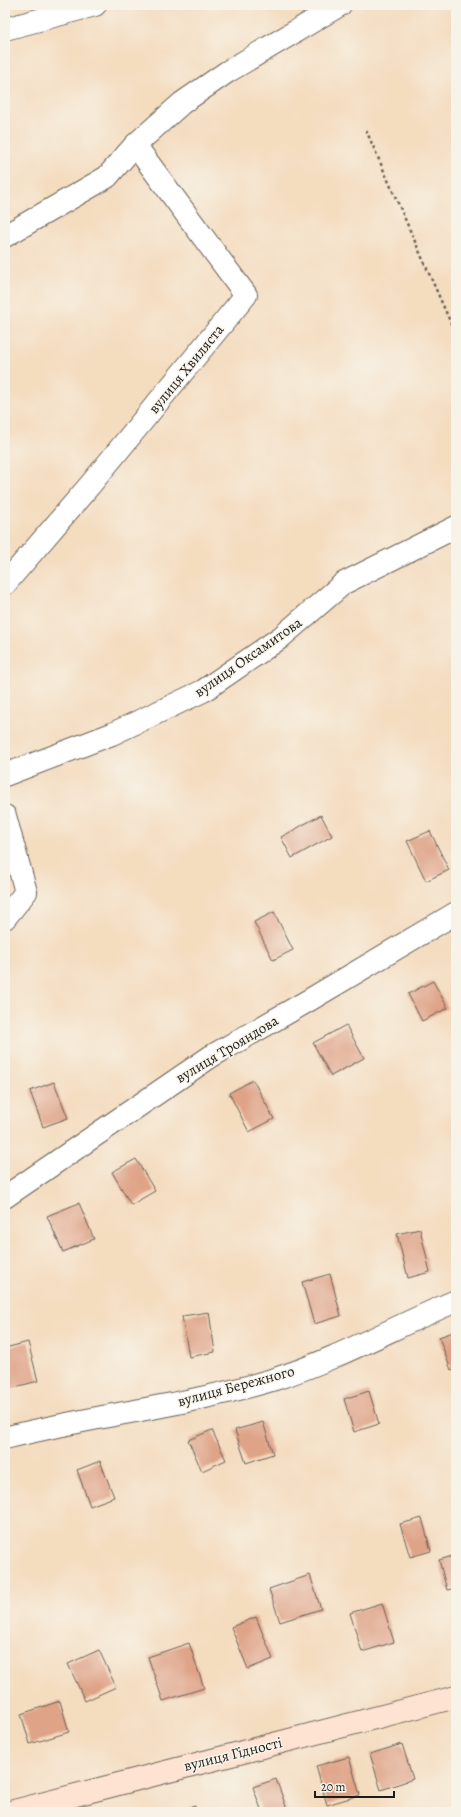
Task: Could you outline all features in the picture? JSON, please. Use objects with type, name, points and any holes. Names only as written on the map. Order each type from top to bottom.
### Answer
[{"type":"street","points":[[5,29],[95,5]]},
{"type":"street","points":[[5,236],[107,177],[135,145],[182,103],[227,72],[340,5]]},
{"type":"street","name":"вулиця Хвиляста","points":[[5,584],[90,485],[246,295],[135,145]]},
{"type":"street","name":"вулиця Оксамитова","points":[[5,775],[112,734],[203,691],[280,638],[344,583],[456,526]]},
{"type":"street","points":[[5,816],[26,892],[5,918]]},
{"type":"street","name":"вулиця Трояндова","points":[[5,1196],[210,1057],[456,913]]},
{"type":"street","name":"вулиця Бережного","points":[[5,1438],[223,1393],[276,1379],[346,1352],[456,1301]]},
{"type":"street","name":"вулиця Гідності","points":[[10,1812],[456,1697]]},
{"type":"path","points":[[366,130],[456,335]]},
{"type":"building","points":[[321,815],[332,836],[292,858],[281,837]]},
{"type":"building","points":[[430,831],[449,870],[426,881],[407,841]]},
{"type":"building","points":[[274,912],[293,950],[273,960],[254,922]]},
{"type":"building","points":[[433,981],[448,1008],[422,1021],[408,994]]},
{"type":"building","points":[[346,1025],[364,1058],[331,1076],[313,1043]]},
{"type":"building","points":[[253,1080],[274,1119],[249,1132],[229,1093]]},
{"type":"building","points":[[54,1082],[68,1118],[43,1127],[30,1091]]},
{"type":"building","points":[[136,1159],[155,1191],[131,1205],[112,1172]]},
{"type":"building","points":[[79,1203],[94,1239],[63,1252],[47,1216]]},
{"type":"building","points":[[420,1229],[430,1272],[408,1278],[397,1234]]},
{"type":"building","points":[[330,1274],[341,1316],[314,1324],[302,1282]]},
{"type":"building","points":[[209,1312],[215,1352],[189,1357],[182,1316]]},
{"type":"building","points":[[456,1331],[456,1368],[451,1370],[439,1337]]},
{"type":"building","points":[[28,1342],[38,1381],[8,1389],[5,1377],[5,1348]]},
{"type":"building","points":[[369,1391],[379,1424],[354,1432],[344,1399]]},
{"type":"building","points":[[263,1422],[273,1454],[246,1463],[235,1430]]},
{"type":"building","points":[[212,1430],[226,1460],[202,1471],[188,1440]]},
{"type":"building","points":[[100,1461],[114,1497],[90,1506],[77,1470]]},
{"type":"building","points":[[422,1518],[431,1551],[410,1557],[400,1524]]},
{"type":"building","points":[[456,1555],[456,1588],[447,1590],[439,1560]]},
{"type":"building","points":[[310,1575],[321,1609],[280,1622],[269,1589]]},
{"type":"building","points":[[382,1603],[394,1642],[362,1652],[350,1613]]},
{"type":"building","points":[[256,1617],[273,1659],[248,1669],[231,1627]]},
{"type":"building","points":[[189,1643],[204,1688],[163,1701],[148,1657]]},
{"type":"building","points":[[99,1650],[116,1687],[85,1701],[68,1664]]},
{"type":"building","points":[[60,1701],[69,1732],[30,1744],[21,1714]]},
{"type":"building","points":[[402,1744],[413,1779],[381,1790],[370,1754]]},
{"type":"building","points":[[349,1757],[360,1795],[327,1805],[316,1766]]},
{"type":"building","points":[[276,1779],[288,1812],[262,1812],[253,1787]]},
{"type":"building","points":[[195,1806],[196,1812],[175,1812]]}]
